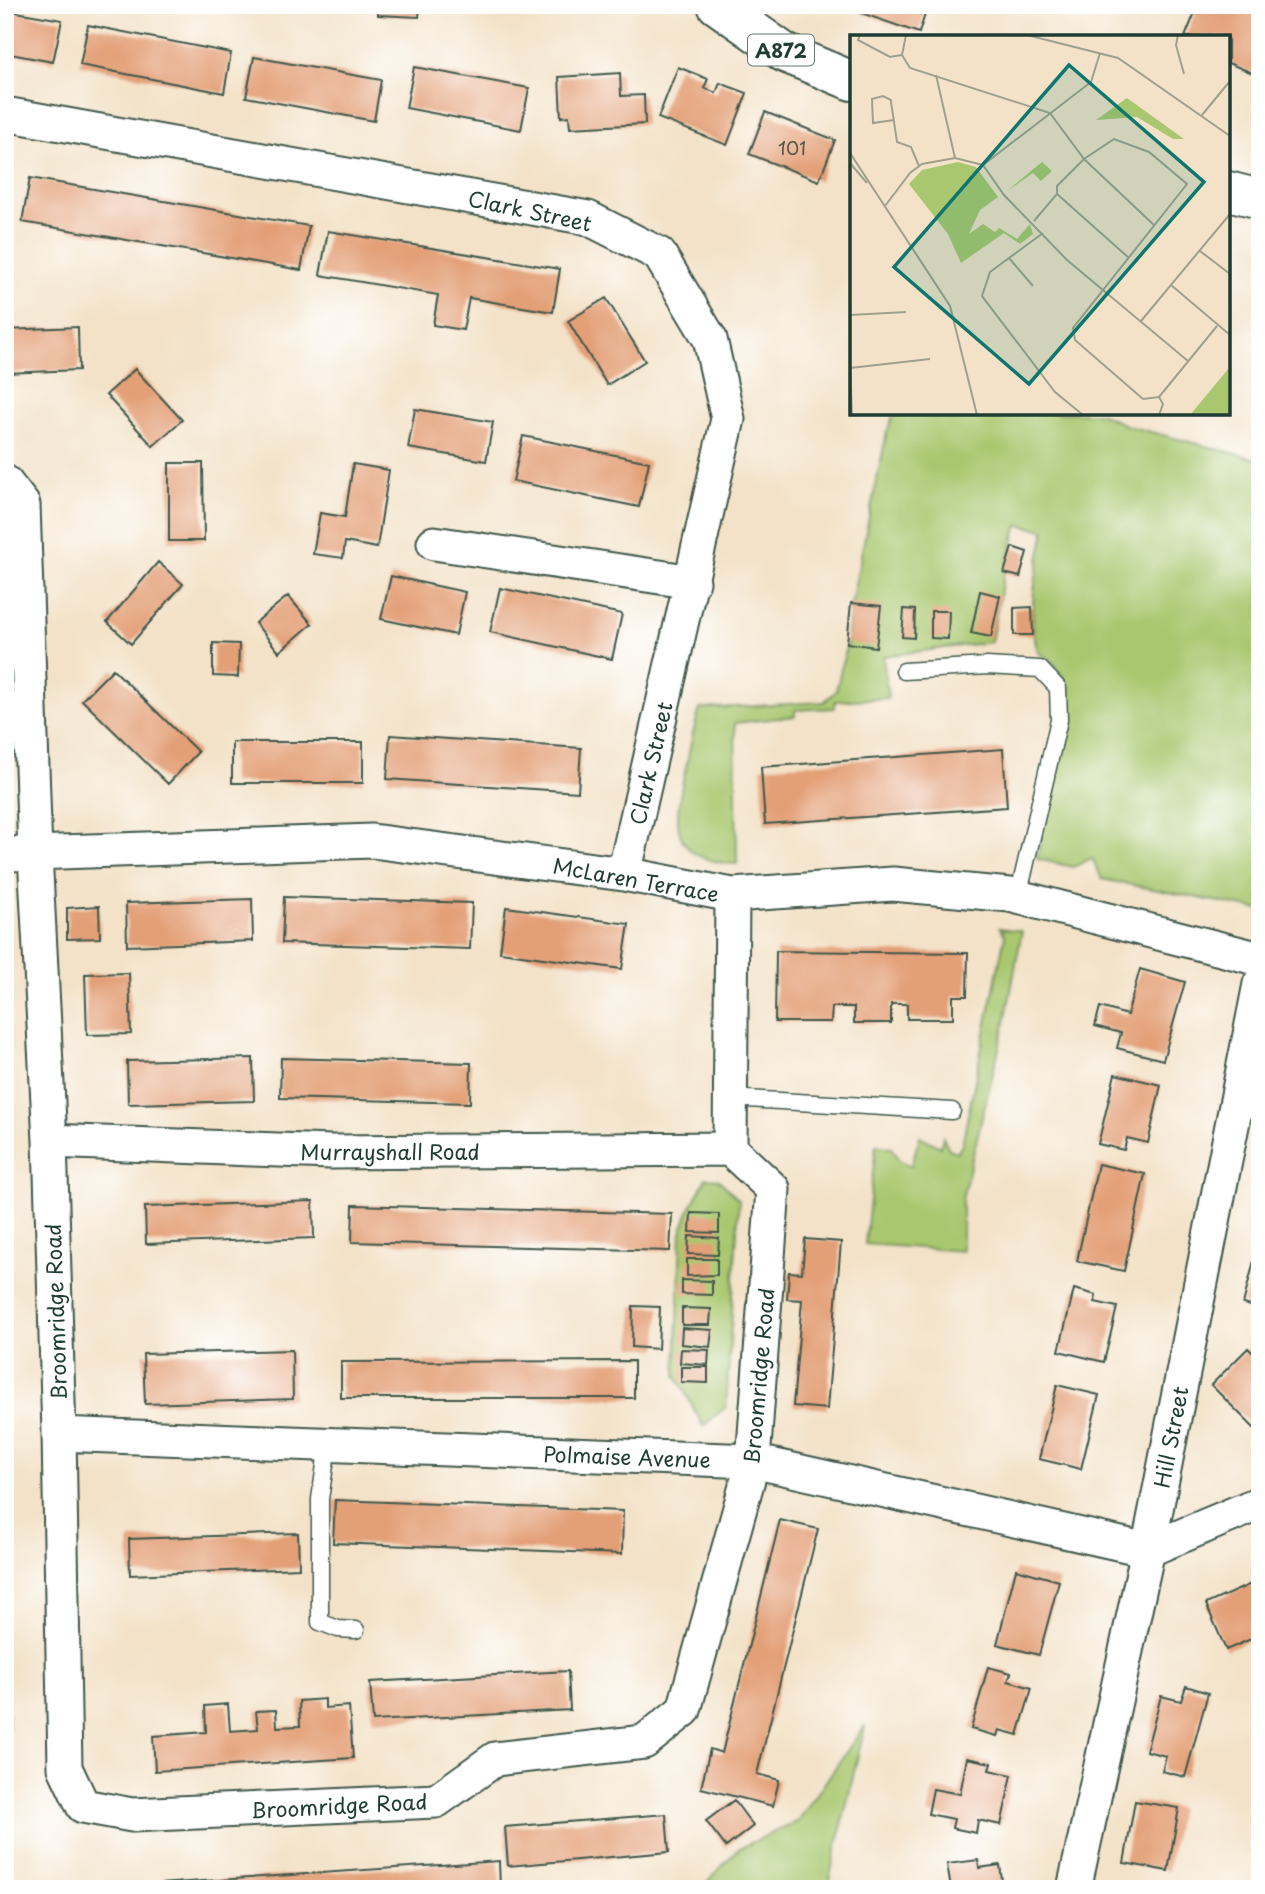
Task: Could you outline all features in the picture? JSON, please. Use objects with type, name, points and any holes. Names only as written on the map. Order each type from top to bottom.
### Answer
[{"type":"main road","name":"A872","points":[[717,5],[785,53],[850,80]]},
{"type":"main road","points":[[1230,192],[1260,199]]},
{"type":"street","name":"Clark Street","points":[[5,114],[587,218],[659,254],[710,339],[728,419],[624,874]]},
{"type":"street","name":"Broomridge Road","points":[[5,482],[23,505],[20,854],[50,1142],[65,1768],[83,1806],[132,1815],[436,1801],[495,1759],[644,1742],[684,1710],[753,1461],[773,1189],[730,1149]]},
{"type":"street","points":[[434,542],[692,582]]},
{"type":"street","name":"McLaren Terrace","points":[[20,854],[372,841],[624,874],[732,895],[893,884],[1018,897],[1260,959]]},
{"type":"street","points":[[730,1149],[732,895]]},
{"type":"street","name":"Hill Street","points":[[1074,1889],[1148,1550],[1260,984]]},
{"type":"street","name":"Murrayshall Road","points":[[50,1142],[331,1152],[730,1149]]},
{"type":"street","name":"Polmaise Avenue","points":[[59,1434],[753,1461],[1148,1550]]},
{"type":"street","points":[[1148,1550],[1260,1503]]},
{"type":"lane","points":[[904,671],[987,666],[1040,669],[1058,688],[1059,720],[1018,897]]},
{"type":"lane","points":[[730,1098],[952,1111]]},
{"type":"lane","points":[[328,1445],[320,1499],[320,1622],[338,1629],[356,1630]]},
{"type":"green space","points":[[893,415],[1103,415],[1128,426],[1260,460],[1260,910],[1102,879],[1092,858],[1073,867],[1037,859],[1070,703],[1062,676],[1055,664],[1038,652],[1035,637],[1034,591],[1045,530],[1018,525],[1004,573],[991,642],[883,656],[888,698],[835,701],[835,708],[795,710],[795,716],[735,723],[737,864],[714,861],[687,847],[680,835],[679,805],[700,709],[824,702],[836,691],[847,643],[851,603],[887,432]]},
{"type":"green space","points":[[1000,928],[1022,931],[1004,1028],[962,1199],[962,1251],[865,1244],[876,1145],[891,1148],[899,1160],[911,1166],[920,1136],[940,1147],[943,1137],[949,1149],[957,1152],[962,1144],[1005,935]]},
{"type":"green space","points":[[706,1178],[718,1179],[739,1200],[726,1407],[703,1426],[676,1375],[681,1233]]},
{"type":"green space","points":[[865,1725],[827,1889],[701,1889],[738,1849],[798,1821]]},
{"type":"building","points":[[378,5],[420,5],[419,17],[378,15]]},
{"type":"building","points":[[447,5],[498,5],[498,9],[447,10]]},
{"type":"building","points":[[864,5],[928,5],[919,33],[861,13]]},
{"type":"building","points":[[1198,5],[1260,5],[1260,76],[1230,64],[1230,35],[1186,35]]},
{"type":"building","points":[[5,10],[62,20],[53,62],[5,53]]},
{"type":"building","points":[[88,25],[231,53],[224,93],[80,65]]},
{"type":"building","points":[[254,57],[381,80],[374,121],[246,97]]},
{"type":"building","points":[[414,67],[529,88],[521,130],[406,108]]},
{"type":"building","points":[[678,67],[708,79],[704,88],[716,93],[720,83],[747,93],[727,145],[658,118]]},
{"type":"building","points":[[620,73],[621,96],[644,95],[645,124],[570,128],[569,116],[561,117],[559,77]]},
{"type":"building","points":[[765,112],[835,140],[819,181],[749,154]]},
{"type":"building","points":[[30,178],[309,226],[301,270],[22,222]]},
{"type":"building","points":[[328,231],[560,269],[553,312],[469,298],[463,330],[433,325],[438,295],[320,275]]},
{"type":"building","points":[[606,298],[645,361],[607,385],[568,321]]},
{"type":"building","points":[[78,327],[79,370],[5,373],[5,330]]},
{"type":"building","points":[[135,369],[182,420],[153,446],[106,395]]},
{"type":"building","points":[[415,409],[493,422],[486,461],[408,448]]},
{"type":"building","points":[[523,436],[649,462],[639,507],[513,481]]},
{"type":"building","points":[[169,463],[203,463],[204,541],[169,541]]},
{"type":"building","points":[[353,464],[389,470],[377,548],[345,542],[343,558],[313,554],[320,513],[345,517]]},
{"type":"building","points":[[1012,547],[1027,552],[1020,577],[1004,573]]},
{"type":"building","points":[[158,562],[183,584],[131,644],[107,622]]},
{"type":"building","points":[[391,576],[465,592],[456,635],[381,619]]},
{"type":"building","points":[[500,588],[622,614],[612,659],[490,632]]},
{"type":"building","points":[[980,591],[1000,596],[991,637],[971,633]]},
{"type":"building","points":[[288,596],[312,624],[279,652],[255,623]]},
{"type":"building","points":[[851,603],[881,606],[876,647],[847,643]]},
{"type":"building","points":[[1032,607],[1033,635],[1014,635],[1014,608]]},
{"type":"building","points":[[904,609],[915,610],[914,638],[902,637]]},
{"type":"building","points":[[931,611],[949,611],[948,639],[931,638]]},
{"type":"building","points":[[213,643],[239,644],[238,677],[213,676]]},
{"type":"building","points":[[113,669],[198,752],[168,784],[82,700]]},
{"type":"building","points":[[390,735],[581,748],[578,792],[387,779]]},
{"type":"building","points":[[232,742],[363,742],[363,783],[232,783]]},
{"type":"building","points":[[1003,749],[1007,807],[765,824],[761,767]]},
{"type":"building","points":[[284,897],[472,903],[470,949],[282,943]]},
{"type":"building","points":[[252,899],[253,941],[127,946],[126,903]]},
{"type":"building","points":[[99,906],[100,938],[67,939],[67,908]]},
{"type":"building","points":[[506,907],[629,924],[622,969],[500,952]]},
{"type":"building","points":[[776,951],[968,953],[967,996],[953,996],[953,1019],[907,1019],[907,1004],[891,1004],[891,1023],[854,1023],[854,1007],[832,1007],[831,1022],[775,1022]]},
{"type":"building","points":[[1140,969],[1185,982],[1163,1060],[1117,1048],[1121,1033],[1095,1026],[1100,1007],[1127,1015]]},
{"type":"building","points":[[129,973],[131,1034],[87,1035],[85,974]]},
{"type":"building","points":[[253,1058],[254,1101],[128,1104],[127,1061]]},
{"type":"building","points":[[281,1058],[471,1063],[470,1103],[280,1098]]},
{"type":"building","points":[[1115,1074],[1161,1085],[1148,1143],[1127,1138],[1124,1150],[1098,1144]]},
{"type":"building","points":[[1098,1164],[1145,1174],[1124,1271],[1077,1261]]},
{"type":"building","points":[[313,1201],[314,1238],[146,1244],[145,1207]]},
{"type":"building","points":[[353,1205],[672,1214],[670,1251],[352,1242]]},
{"type":"building","points":[[691,1213],[719,1214],[719,1233],[690,1232]]},
{"type":"building","points":[[689,1236],[719,1238],[718,1255],[688,1254]]},
{"type":"building","points":[[805,1239],[841,1242],[827,1409],[793,1406],[802,1300],[787,1299],[789,1272],[802,1273]]},
{"type":"building","points":[[1260,1241],[1260,1308],[1243,1304]]},
{"type":"building","points":[[687,1259],[717,1259],[717,1275],[687,1276]]},
{"type":"building","points":[[682,1280],[712,1281],[712,1295],[682,1294]]},
{"type":"building","points":[[1074,1289],[1096,1295],[1095,1302],[1117,1307],[1104,1362],[1059,1351]]},
{"type":"building","points":[[633,1306],[660,1307],[658,1349],[632,1347]]},
{"type":"building","points":[[682,1308],[711,1309],[710,1325],[682,1325]]},
{"type":"building","points":[[682,1328],[712,1330],[710,1347],[681,1344]]},
{"type":"building","points":[[1248,1348],[1260,1360],[1260,1424],[1255,1429],[1211,1385]]},
{"type":"building","points":[[681,1349],[709,1350],[708,1365],[680,1363]]},
{"type":"building","points":[[292,1350],[293,1399],[145,1404],[143,1354]]},
{"type":"building","points":[[634,1361],[634,1398],[341,1398],[341,1362]]},
{"type":"building","points":[[681,1367],[708,1367],[708,1383],[681,1382]]},
{"type":"building","points":[[1057,1385],[1099,1395],[1081,1469],[1039,1459]]},
{"type":"building","points":[[335,1500],[623,1511],[622,1554],[333,1543]]},
{"type":"building","points":[[780,1520],[818,1529],[757,1774],[779,1780],[773,1806],[701,1788],[710,1749],[722,1753]]},
{"type":"building","points":[[298,1533],[299,1568],[130,1575],[129,1539]]},
{"type":"building","points":[[1016,1569],[1059,1581],[1039,1655],[997,1644]]},
{"type":"building","points":[[1260,1580],[1260,1635],[1226,1650],[1206,1604]]},
{"type":"building","points":[[988,1667],[1011,1673],[1008,1681],[1032,1688],[1018,1735],[999,1730],[997,1736],[971,1729]]},
{"type":"building","points":[[568,1671],[570,1710],[373,1721],[370,1682]]},
{"type":"building","points":[[1186,1686],[1208,1693],[1185,1777],[1162,1771],[1166,1756],[1146,1751],[1161,1696],[1181,1701]]},
{"type":"building","points":[[325,1699],[325,1708],[349,1706],[353,1758],[155,1771],[153,1736],[206,1732],[205,1706],[228,1704],[230,1731],[258,1729],[256,1711],[276,1710],[277,1727],[300,1726],[299,1701]]},
{"type":"building","points":[[5,1711],[9,1711],[10,1732],[5,1732]]},
{"type":"building","points":[[967,1758],[991,1763],[989,1770],[1012,1775],[1001,1825],[978,1820],[976,1833],[952,1828],[954,1819],[928,1814],[933,1789],[960,1794]]},
{"type":"building","points":[[734,1800],[753,1826],[726,1847],[706,1821]]},
{"type":"building","points":[[1135,1801],[1179,1808],[1168,1871],[1124,1863]]},
{"type":"building","points":[[666,1814],[669,1852],[508,1866],[505,1827]]},
{"type":"building","points":[[978,1860],[979,1868],[1000,1865],[1003,1889],[951,1889],[947,1864]]},
{"type":"building","points":[[499,1861],[500,1889],[159,1889],[159,1884]]}]
